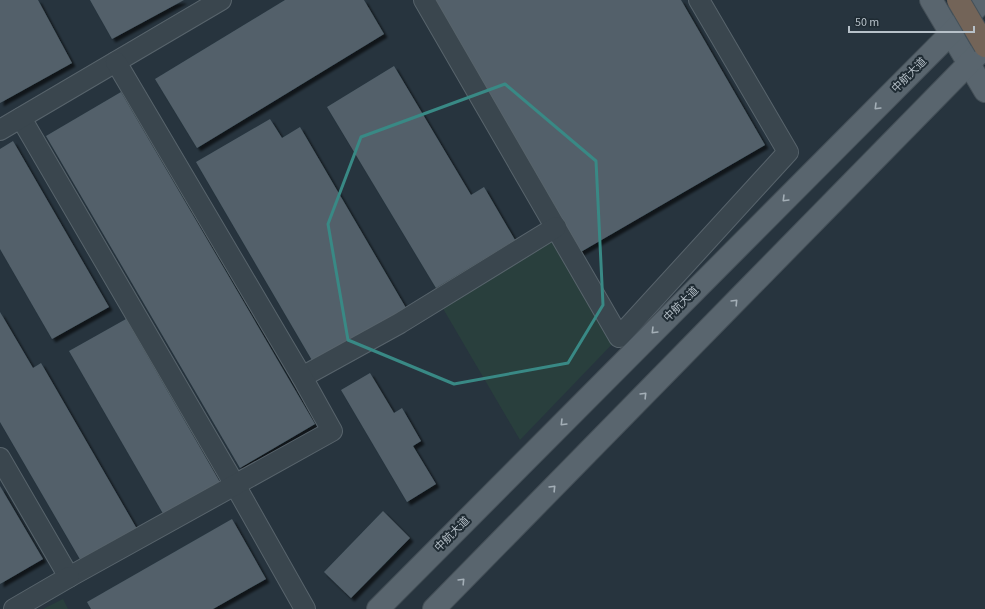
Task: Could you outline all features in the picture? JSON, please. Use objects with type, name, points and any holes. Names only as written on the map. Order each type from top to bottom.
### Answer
[{"type":"highway","points":[[958,0],[985,46]]},
{"type":"main road","points":[[931,0],[985,91]]},
{"type":"main road","name":"中航大道","points":[[378,609],[984,0]]},
{"type":"main road","points":[[434,609],[985,46]]},
{"type":"lane","points":[[0,130],[221,0]]},
{"type":"lane","points":[[424,0],[620,337],[788,152],[699,0]]},
{"type":"lane","points":[[14,609],[332,431],[302,377],[116,62]]},
{"type":"lane","points":[[21,118],[235,485],[305,609]]},
{"type":"lane","points":[[302,377],[400,323],[556,227]]},
{"type":"lane","points":[[0,458],[70,577]]},
{"type":"highlighted area","points":[[505,84],[596,161],[603,305],[568,363],[454,384],[348,340],[328,224],[361,137]]},
{"type":"green space","points":[[556,227],[619,337],[520,440],[438,300]]},
{"type":"green space","points":[[63,599],[68,609],[43,609]]},
{"type":"building","points":[[0,0],[38,0],[72,63],[0,103]]},
{"type":"building","points":[[90,0],[184,0],[112,39]]},
{"type":"building","points":[[285,0],[364,0],[384,34],[197,148],[155,79]]},
{"type":"building","points":[[432,0],[681,0],[765,145],[579,253]]},
{"type":"building","points":[[394,66],[471,195],[484,187],[515,240],[436,288],[327,107]]},
{"type":"building","points":[[121,92],[315,424],[240,468],[46,136]]},
{"type":"building","points":[[270,119],[282,138],[300,127],[406,308],[313,362],[196,162]]},
{"type":"building","points":[[13,141],[109,307],[52,339],[0,249],[0,149]]},
{"type":"building","points":[[0,312],[33,368],[41,363],[137,529],[81,561],[0,422]]},
{"type":"building","points":[[126,319],[221,484],[165,517],[69,351]]},
{"type":"building","points":[[370,373],[394,413],[402,408],[421,441],[413,446],[436,484],[407,502],[341,390]]},
{"type":"building","points":[[0,486],[43,559],[0,584]]},
{"type":"building","points":[[383,511],[410,538],[351,598],[324,572]]},
{"type":"building","points":[[232,519],[266,579],[213,609],[91,609],[87,602]]}]
